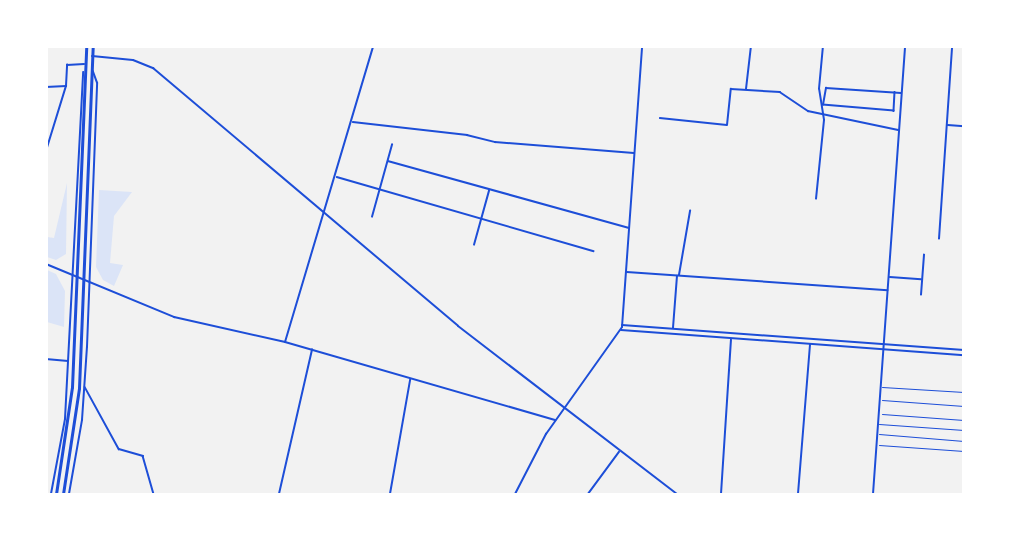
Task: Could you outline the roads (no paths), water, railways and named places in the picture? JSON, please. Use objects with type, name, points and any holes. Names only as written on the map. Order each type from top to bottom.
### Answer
[{"type":"main road","points":[[56,495],[72,387],[86,46]]},
{"type":"main road","points":[[63,495],[79,388],[93,46]]},
{"type":"street","points":[[285,342],[337,177],[373,46]]},
{"type":"street","points":[[515,495],[527,465],[562,409],[621,330],[642,46]]},
{"type":"street","points":[[746,90],[751,46]]},
{"type":"street","points":[[816,199],[823,114],[819,89],[823,46]]},
{"type":"street","points":[[873,495],[905,46]]},
{"type":"street","points":[[939,239],[952,46]]},
{"type":"street","points":[[92,57],[133,60],[153,68],[325,216],[562,409],[677,495]]},
{"type":"street","points":[[46,151],[66,86],[68,64],[85,64],[80,82],[73,276],[63,431],[51,495]]},
{"type":"street","points":[[69,495],[84,386],[90,283],[98,83],[92,66]]},
{"type":"street","points":[[46,87],[66,86]]},
{"type":"street","points":[[895,92],[894,111],[823,105],[826,88],[895,92],[902,93]]},
{"type":"street","points":[[660,117],[727,125],[731,89],[784,93],[805,109],[899,130]]},
{"type":"street","points":[[353,122],[467,135],[495,142],[635,153]]},
{"type":"street","points":[[947,125],[963,126]]},
{"type":"street","points":[[372,217],[392,145]]},
{"type":"street","points":[[388,161],[630,228]]},
{"type":"street","points":[[337,177],[594,251]]},
{"type":"street","points":[[474,245],[490,190]]},
{"type":"street","points":[[673,329],[678,275],[690,211]]},
{"type":"street","points":[[921,295],[924,255]]},
{"type":"street","points":[[46,264],[174,317],[285,342],[555,420]]},
{"type":"street","points":[[627,272],[888,290]]},
{"type":"street","points":[[888,277],[922,279]]},
{"type":"street","points":[[622,326],[963,350]]},
{"type":"street","points":[[621,330],[963,355]]},
{"type":"street","points":[[721,495],[732,338]]},
{"type":"street","points":[[798,495],[810,344]]},
{"type":"street","points":[[279,495],[312,350]]},
{"type":"street","points":[[46,359],[68,361]]},
{"type":"street","points":[[390,495],[411,379]]},
{"type":"street","points":[[84,386],[119,449],[143,456],[154,495]]},
{"type":"street","points":[[588,495],[619,452]]},
{"type":"lane","points":[[880,387],[963,392]]},
{"type":"lane","points":[[880,400],[963,406]]},
{"type":"lane","points":[[879,414],[963,420]]},
{"type":"lane","points":[[878,424],[963,430]]},
{"type":"lane","points":[[877,434],[963,441]]},
{"type":"lane","points":[[877,445],[963,451]]}]
